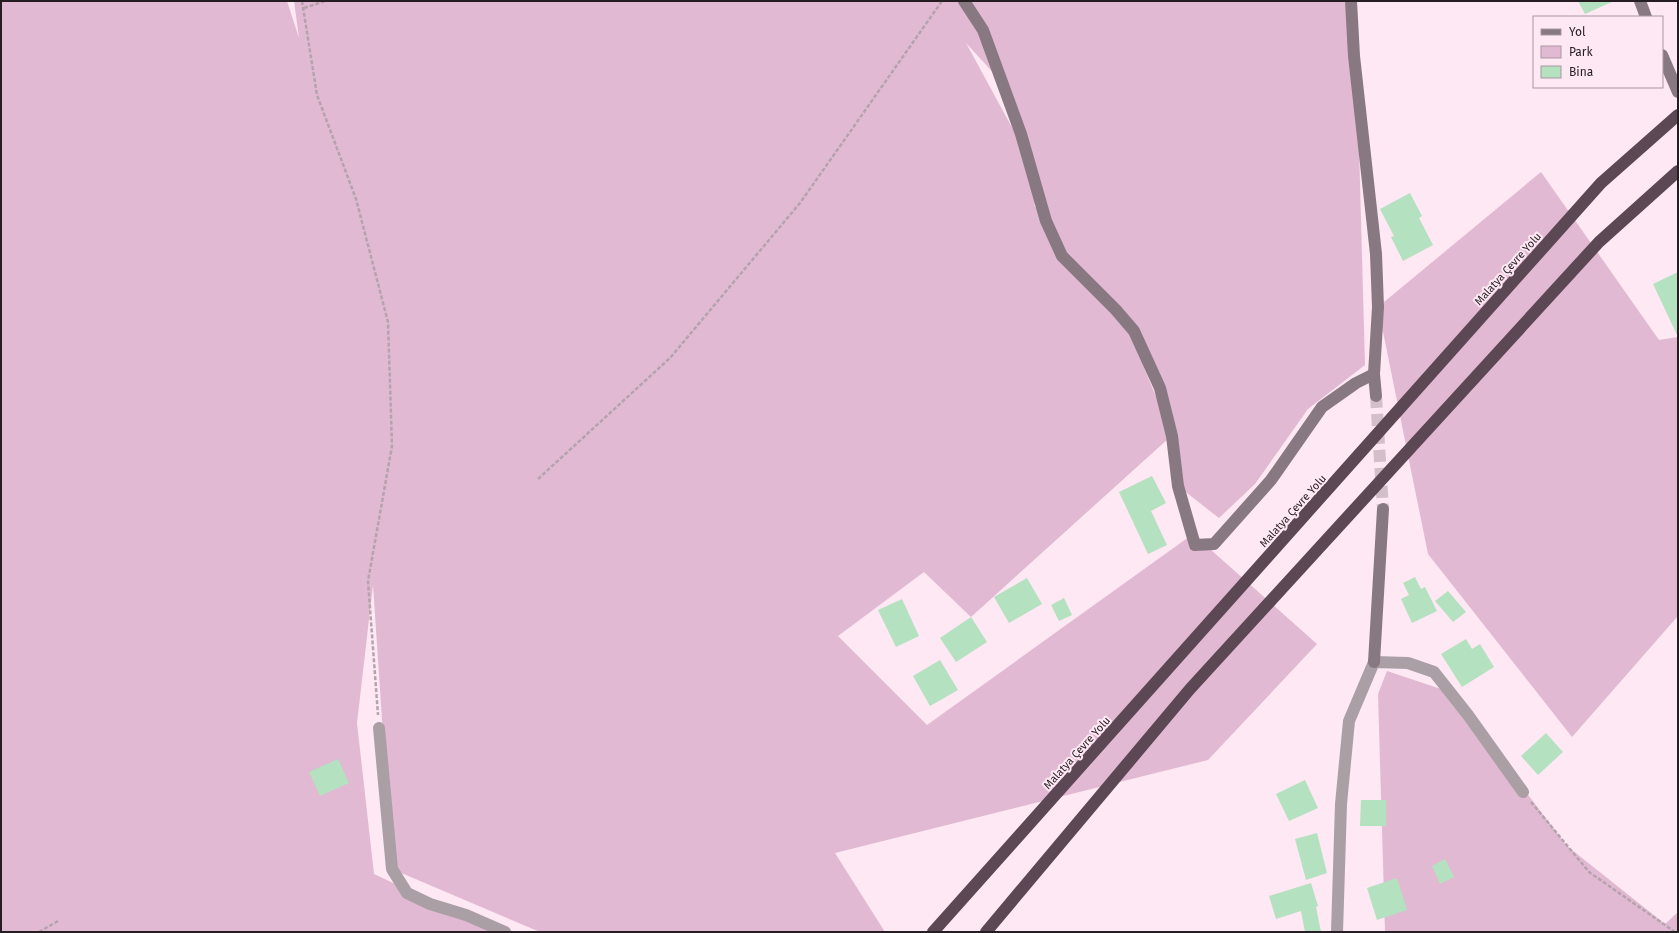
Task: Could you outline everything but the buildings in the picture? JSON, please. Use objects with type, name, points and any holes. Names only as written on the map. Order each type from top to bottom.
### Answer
[{"type":"highway","name":"Malatya Çevre Yolu","points":[[934,932],[1601,183],[1678,115]]},
{"type":"highway","points":[[986,932],[1196,683],[1599,242],[1678,171]]},
{"type":"street","points":[[964,1],[983,30],[1021,134],[1046,221],[1062,256],[1116,310],[1134,331],[1160,388],[1172,436],[1178,486],[1195,545],[1214,544],[1271,480],[1322,407],[1356,383],[1374,374]]},
{"type":"street","points":[[1351,1],[1354,56],[1376,254],[1378,308],[1374,374],[1376,396]]},
{"type":"street","points":[[1640,1],[1646,16]]},
{"type":"street","points":[[1663,57],[1676,88]]},
{"type":"street","points":[[1337,932],[1340,804],[1349,721],[1374,662],[1383,509]]},
{"type":"street","points":[[1374,662],[1408,663],[1434,672],[1468,715],[1523,792]]},
{"type":"street","points":[[379,728],[392,869],[407,893],[430,904],[466,915],[505,932]]},
{"type":"path","points":[[302,1],[317,95],[356,199],[388,322],[392,446],[368,581],[379,728]]},
{"type":"path","points":[[304,8],[325,1]]},
{"type":"path","points":[[538,479],[670,358],[800,202],[942,1]]},
{"type":"path","points":[[1523,792],[1589,872],[1675,932]]},
{"type":"path","points":[[39,932],[58,921]]},
{"type":"green space","points":[[1,1],[287,1],[299,38],[294,1],[1355,1],[1365,365],[1308,409],[1255,484],[1219,518],[1178,486],[1169,438],[971,617],[924,572],[838,636],[927,725],[1193,534],[1317,644],[1208,760],[835,853],[885,932],[540,932],[392,869],[373,585],[357,723],[374,874],[497,932],[1,932]],"holes":[[[966,43],[1009,90],[1033,166]],[[1044,200],[1053,229],[1034,205]],[[1143,365],[1160,388],[1166,421]]]},
{"type":"green space","points":[[1541,172],[1659,340],[1678,337],[1678,616],[1572,737],[1428,554],[1378,307]]},
{"type":"green space","points":[[1387,671],[1450,692],[1567,846],[1665,924],[1678,912],[1678,932],[1385,932],[1378,694]]},
{"type":"tunnel","points":[[1376,396],[1383,509]]}]
